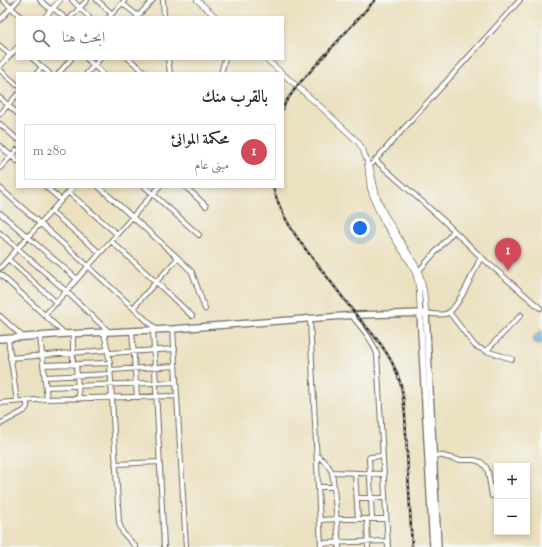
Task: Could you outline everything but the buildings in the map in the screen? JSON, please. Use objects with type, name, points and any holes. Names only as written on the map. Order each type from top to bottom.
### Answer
[{"type":"main road","points":[[0,339],[65,334],[173,329],[352,316],[423,313],[438,547]]},
{"type":"main road","points":[[431,455],[433,547]]},
{"type":"street","points":[[3,0],[20,16]]},
{"type":"street","points":[[0,20],[18,0]]},
{"type":"street","points":[[40,0],[62,16]]},
{"type":"street","points":[[46,16],[60,0]]},
{"type":"street","points":[[72,0],[89,16]]},
{"type":"street","points":[[73,16],[87,0]]},
{"type":"street","points":[[97,0],[110,16],[123,1],[138,16],[153,0]]},
{"type":"street","points":[[163,0],[164,16]]},
{"type":"street","points":[[197,0],[215,16]]},
{"type":"street","points":[[369,165],[520,0]]},
{"type":"street","points":[[0,46],[10,55]]},
{"type":"street","points":[[0,66],[16,49]]},
{"type":"street","points":[[34,60],[48,72]]},
{"type":"street","points":[[60,72],[70,60]]},
{"type":"street","points":[[88,60],[101,72]]},
{"type":"street","points":[[88,72],[99,60]]},
{"type":"street","points":[[132,60],[145,72]]},
{"type":"street","points":[[168,60],[171,72]]},
{"type":"street","points":[[221,72],[225,60]]},
{"type":"street","points":[[267,60],[281,72]]},
{"type":"street","points":[[38,72],[42,67]]},
{"type":"street","points":[[0,70],[16,84]]},
{"type":"street","points":[[284,75],[358,142],[369,165],[368,181],[377,208],[385,224],[417,273],[423,313],[442,315],[449,312],[456,305],[465,290],[481,257]]},
{"type":"street","points":[[0,114],[16,96]]},
{"type":"street","points":[[0,98],[16,112]]},
{"type":"street","points":[[0,124],[16,138]]},
{"type":"street","points":[[0,146],[16,161]]},
{"type":"street","points":[[0,168],[16,151]]},
{"type":"street","points":[[375,160],[454,230],[481,257],[540,308]]},
{"type":"street","points":[[0,188],[134,307],[155,330],[153,350],[164,547]]},
{"type":"street","points":[[47,188],[61,200]]},
{"type":"street","points":[[0,268],[71,188]]},
{"type":"street","points":[[100,188],[192,272],[205,309]]},
{"type":"street","points":[[146,188],[199,235]]},
{"type":"street","points":[[45,315],[158,188]]},
{"type":"street","points":[[187,188],[206,206]]},
{"type":"street","points":[[68,192],[117,234]]},
{"type":"street","points":[[52,211],[100,253]]},
{"type":"street","points":[[0,213],[76,279]]},
{"type":"street","points":[[417,273],[454,230]]},
{"type":"street","points":[[0,233],[66,291],[107,332],[119,525],[123,533],[136,547]]},
{"type":"street","points":[[111,241],[192,316]]},
{"type":"street","points":[[134,307],[178,258]]},
{"type":"street","points":[[8,259],[57,303]]},
{"type":"street","points":[[0,274],[65,334]]},
{"type":"street","points":[[449,312],[471,343],[475,346],[512,359]]},
{"type":"street","points":[[486,351],[521,315]]},
{"type":"street","points":[[0,316],[23,338]]},
{"type":"street","points":[[352,316],[368,336],[377,354],[388,547]]},
{"type":"street","points":[[310,320],[321,545],[388,541]]},
{"type":"street","points":[[173,329],[186,547]]},
{"type":"street","points":[[132,331],[137,397]]},
{"type":"street","points":[[73,334],[79,399]]},
{"type":"street","points":[[40,336],[47,399]]},
{"type":"street","points":[[8,339],[17,401]]},
{"type":"street","points":[[10,358],[74,352],[175,349]]},
{"type":"street","points":[[43,365],[110,363]]},
{"type":"street","points":[[45,377],[175,366]]},
{"type":"street","points":[[46,387],[111,386],[176,382]]},
{"type":"street","points":[[0,403],[47,399],[177,396]]},
{"type":"street","points":[[0,424],[24,411],[27,407],[27,401]]},
{"type":"street","points":[[317,455],[327,464],[332,472],[339,545]]},
{"type":"street","points":[[431,455],[443,456],[458,460],[474,460],[481,462],[486,467],[488,472],[492,496]]},
{"type":"street","points":[[368,547],[371,498],[369,458],[383,456]]},
{"type":"street","points":[[115,464],[160,462]]},
{"type":"street","points":[[332,472],[384,474]]},
{"type":"street","points":[[356,473],[358,519]]},
{"type":"street","points":[[319,486],[334,487]]},
{"type":"street","points":[[357,498],[385,498]]},
{"type":"street","points":[[320,520],[386,519]]},
{"type":"water","points":[[542,330],[542,343],[534,342],[534,337]]},
{"type":"railway","points":[[284,106],[297,86],[375,0]]},
{"type":"railway","points":[[273,188],[287,222],[308,253],[387,353],[396,370],[404,406],[412,547]]},
{"type":"place","name":"محكمة الموانئ","points":[[508,271]]}]
